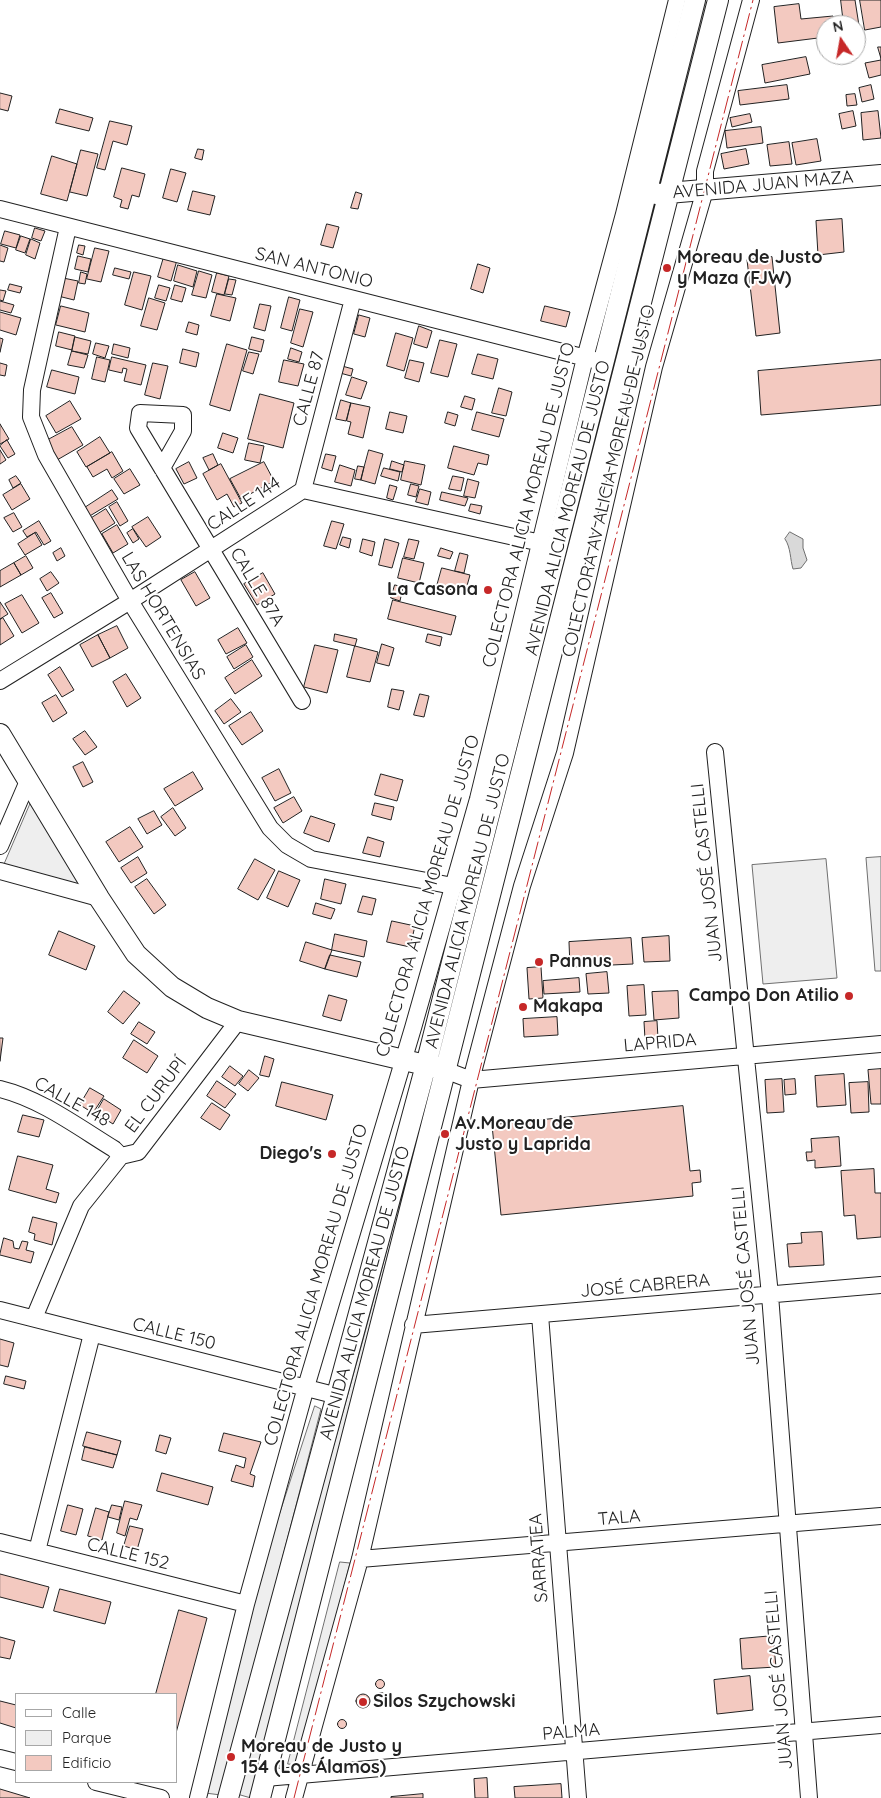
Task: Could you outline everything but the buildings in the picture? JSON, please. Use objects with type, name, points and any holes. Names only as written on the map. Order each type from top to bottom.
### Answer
[{"type":"main road","name":"AVENIDA ALICIA MOREAU DE JUSTO","points":[[616,365],[645,195],[695,0]]},
{"type":"main road","name":"AVENIDA ALICIA MOREAU DE JUSTO","points":[[260,1798],[435,1068],[616,365],[669,193],[718,0]]},
{"type":"main road","name":"AVENIDA JUAN MAZA","points":[[645,195],[881,175]]},
{"type":"main road","points":[[0,734],[99,898],[136,954],[172,987],[207,1008],[238,1021],[435,1068]]},
{"type":"main road","name":"AVENIDA ALICIA MOREAU DE JUSTO","points":[[228,1798],[338,1396],[435,1068]]},
{"type":"street","name":"COLECTORA ALICIA MOREAU DE JUSTO","points":[[198,1798],[246,1604],[306,1387],[404,1060],[478,799],[585,358],[624,214],[677,0]]},
{"type":"street","points":[[705,190],[705,171],[750,0]]},
{"type":"street","name":"COLECTORA AV ALICIA MOREAU DE JUSTO","points":[[471,1080],[522,886],[565,753],[654,367],[705,190]]},
{"type":"street","name":"SAN ANTONIO","points":[[0,210],[616,365]]},
{"type":"street","name":"LAS HORTENSIAS","points":[[68,227],[32,390],[31,417],[46,455],[130,601],[270,828],[287,845],[311,859],[453,886]]},
{"type":"street","name":"CALLE 87","points":[[303,490],[354,299]]},
{"type":"street","name":"CALLE 87A","points":[[162,468],[302,701]]},
{"type":"street","name":"CALLE 144","points":[[0,681],[130,601],[303,490],[541,543]]},
{"type":"street","name":"JUAN JOSÉ CASTELLI","points":[[715,752],[744,1056],[770,1295],[809,1798]]},
{"type":"street","points":[[0,846],[28,781]]},
{"type":"street","points":[[0,870],[99,898]]},
{"type":"street","name":"EL CURUPÍ","points":[[34,1318],[81,1206],[121,1156],[138,1152],[238,1021]]},
{"type":"street","name":"LAPRIDA","points":[[435,1068],[471,1080],[881,1044]]},
{"type":"street","points":[[294,1798],[360,1559],[471,1080]]},
{"type":"street","name":"CALLE 148","points":[[0,1089],[12,1092],[55,1113],[114,1149],[121,1156]]},
{"type":"street","name":"JOSÉ CABRERA","points":[[413,1326],[881,1285]]},
{"type":"street","name":"CALLE 150","points":[[0,1310],[338,1396]]},
{"type":"street","name":"SARRATEA","points":[[540,1315],[578,1798]]},
{"type":"street","points":[[37,1551],[92,1334]]},
{"type":"street","name":"TALA","points":[[360,1559],[881,1516]]},
{"type":"street","name":"CALLE 152","points":[[0,1542],[246,1604]]},
{"type":"street","name":"PALMA","points":[[265,1778],[574,1752],[804,1730],[881,1725]]},
{"type":"street","points":[[0,1758],[15,1762]]},
{"type":"street","points":[[100,1783],[161,1798]]},
{"type":"green space","points":[[34,795],[91,892],[1,872]]},
{"type":"green space","points":[[881,857],[881,971],[875,971],[866,858]]},
{"type":"green space","points":[[826,859],[837,978],[763,984],[752,865]]},
{"type":"green space","points":[[425,1106],[430,1106],[251,1798],[237,1794],[364,1336]]},
{"type":"green space","points":[[315,1406],[321,1409],[221,1795],[205,1793],[270,1543]]},
{"type":"green space","points":[[340,1562],[350,1563],[299,1765],[288,1764]]},
{"type":"shaded area","points":[[790,532],[803,539],[803,548],[807,560],[801,568],[793,569],[785,539]]},
{"type":"power","points":[[294,1798],[753,0]]},
{"type":"place","name":"Moreau de Justo y Maza (FJW)","points":[[667,268]]},
{"type":"place","name":"La Casona","points":[[488,590]]},
{"type":"place","name":"Pannus","points":[[539,962]]},
{"type":"place","name":"Campo Don Atilio","points":[[849,996]]},
{"type":"place","name":"Makapa","points":[[523,1007]]},
{"type":"place","name":"Av.Moreau de Justo y Laprida","points":[[445,1134]]},
{"type":"place","name":"Diego's","points":[[332,1154]]},
{"type":"place","name":"Silos Szychowski","points":[[363,1702]]},
{"type":"place","name":"Moreau de Justo y 154 (Los Álamos)","points":[[231,1757]]}]
